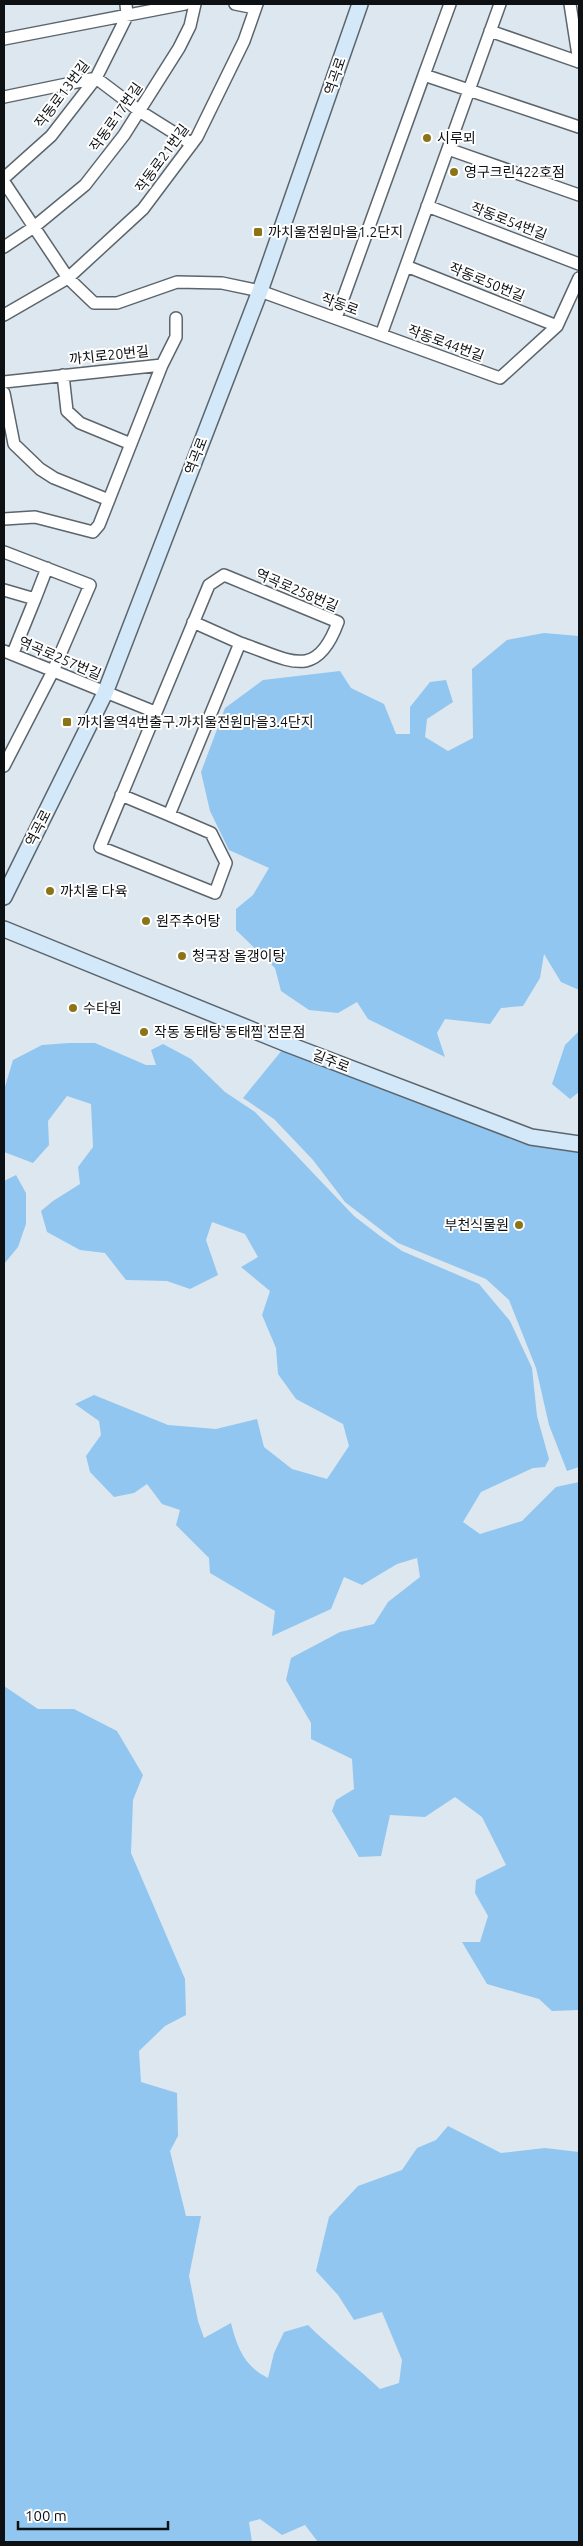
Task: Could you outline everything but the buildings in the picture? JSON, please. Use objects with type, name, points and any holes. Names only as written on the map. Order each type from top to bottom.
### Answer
[{"type":"street","points":[[4,39],[126,10],[185,4]]},
{"type":"street","name":"작동로17번길","points":[[4,247],[34,227],[85,184],[141,112],[190,26],[195,4]]},
{"type":"street","points":[[235,4],[256,6]]},
{"type":"street","name":"역곡로","points":[[4,896],[105,694],[260,291],[360,4]]},
{"type":"street","points":[[336,318],[450,4]]},
{"type":"street","points":[[381,335],[500,4]]},
{"type":"street","points":[[490,31],[579,62],[570,4]]},
{"type":"street","name":"작동로21번길","points":[[4,315],[68,278],[143,209],[192,144],[244,40],[256,6]]},
{"type":"street","name":"작동로13번길","points":[[4,180],[51,136],[96,78],[126,10]]},
{"type":"street","points":[[424,75],[579,127]]},
{"type":"street","points":[[4,97],[96,78],[141,112],[192,144]]},
{"type":"street","points":[[448,149],[579,195]]},
{"type":"street","name":"작동로","points":[[4,180],[68,278],[94,303],[117,302],[177,282],[222,283],[260,291],[381,335]]},
{"type":"street","name":"작동로54번길","points":[[427,206],[579,264]]},
{"type":"street","name":"작동로50번길","points":[[406,266],[557,326]]},
{"type":"street","points":[[557,326],[579,278]]},
{"type":"street","points":[[162,365],[176,337],[176,318]]},
{"type":"street","name":"작동로44번길","points":[[381,335],[500,378],[557,326]]},
{"type":"street","name":"까치로20번길","points":[[4,382],[162,365],[99,525],[93,532],[35,518],[4,519]]},
{"type":"street","name":"까치로20번길","points":[[63,375],[67,411],[80,423],[131,444]]},
{"type":"street","points":[[4,393],[9,445],[54,478],[109,500]]},
{"type":"street","points":[[4,552],[90,585],[53,671],[5,758]]},
{"type":"street","points":[[8,652],[35,599],[48,568]]},
{"type":"street","name":"역곡로258번길","points":[[169,815],[210,833],[226,863],[215,893],[100,847],[154,712],[209,585],[224,576],[338,622],[331,641],[318,658],[298,663],[240,643]]},
{"type":"street","points":[[4,590],[35,599]]},
{"type":"street","points":[[121,795],[169,815],[240,643],[193,622]]},
{"type":"street","name":"역곡로257번길","points":[[8,652],[105,694]]},
{"type":"street","points":[[105,694],[154,712]]},
{"type":"street","name":"길주로","points":[[4,929],[287,1044],[531,1137],[579,1144]]},
{"type":"shaded area","points":[[544,633],[579,636],[579,990],[561,982],[544,954],[540,978],[523,1006],[501,1008],[490,1024],[445,1019],[437,1033],[445,1057],[368,1019],[357,1002],[338,1013],[309,1010],[281,991],[275,968],[236,930],[236,909],[253,895],[269,868],[229,850],[210,811],[201,772],[225,708],[263,680],[340,671],[351,688],[384,704],[396,734],[410,734],[410,707],[430,682],[446,680],[453,702],[427,719],[425,737],[448,751],[473,738],[472,669],[507,640]]},
{"type":"shaded area","points":[[579,1031],[579,1092],[570,1099],[552,1084],[565,1045]]},
{"type":"shaded area","points":[[95,1043],[146,1065],[156,1065],[151,1050],[163,1044],[191,1059],[225,1092],[255,1112],[354,1216],[402,1251],[479,1284],[510,1321],[532,1368],[537,1416],[549,1459],[545,1467],[533,1468],[481,1492],[463,1522],[480,1534],[522,1521],[556,1487],[579,1482],[579,2010],[552,2011],[539,1999],[487,1984],[462,1942],[480,1942],[488,1916],[475,1893],[476,1880],[506,1865],[482,1817],[455,1797],[425,1817],[390,1815],[381,1856],[359,1857],[332,1811],[336,1800],[354,1789],[352,1759],[311,1739],[311,1723],[286,1680],[291,1658],[340,1632],[374,1624],[388,1602],[420,1577],[417,1558],[397,1564],[362,1585],[344,1577],[331,1609],[272,1636],[275,1611],[210,1573],[209,1558],[176,1525],[180,1510],[162,1504],[147,1484],[134,1493],[114,1497],[90,1472],[86,1456],[101,1435],[99,1421],[75,1404],[94,1395],[168,1425],[216,1429],[257,1419],[264,1447],[292,1469],[327,1479],[349,1446],[343,1424],[296,1399],[278,1374],[276,1348],[262,1315],[270,1291],[241,1267],[258,1257],[245,1234],[212,1222],[206,1240],[218,1275],[190,1289],[167,1281],[126,1280],[105,1253],[80,1250],[47,1232],[41,1211],[80,1184],[78,1167],[93,1147],[91,1104],[67,1096],[48,1121],[49,1145],[33,1163],[4,1152],[4,1090],[13,1060],[42,1045]]},
{"type":"shaded area","points":[[287,1044],[531,1137],[579,1144],[579,1467],[567,1471],[549,1425],[536,1368],[509,1300],[486,1279],[398,1243],[345,1202],[313,1160],[274,1119],[243,1098]]},
{"type":"shaded area","points":[[16,1175],[26,1193],[26,1224],[18,1247],[4,1264],[4,1181]]},
{"type":"shaded area","points":[[4,1686],[38,1709],[74,1709],[117,1731],[143,1775],[133,1800],[131,1853],[185,1979],[186,2015],[165,2026],[139,2051],[141,2082],[177,2093],[178,2136],[170,2151],[186,2216],[201,2216],[189,2276],[198,2321],[204,2338],[231,2323],[243,2356],[253,2368],[268,2378],[274,2353],[284,2332],[308,2325],[380,2389],[399,2383],[402,2360],[382,2312],[354,2320],[338,2295],[316,2271],[329,2217],[358,2186],[402,2170],[417,2148],[436,2140],[448,2126],[501,2153],[545,2148],[579,2152],[579,2542],[318,2542],[305,2525],[282,2535],[260,2519],[249,2522],[252,2542],[4,2542]]},
{"type":"place","name":"시루뫼","points":[[427,138]]},
{"type":"place","name":"영구크린422호점","points":[[454,172]]},
{"type":"place","name":"까치울전원마을1.2단지","points":[[258,232]]},
{"type":"place","name":"까치울역4번출구.까치울전원마을3.4단지","points":[[67,722]]},
{"type":"place","name":"까치울 다육","points":[[50,891]]},
{"type":"place","name":"원주추어탕","points":[[146,921]]},
{"type":"place","name":"청국장 올갱이탕","points":[[182,956]]},
{"type":"place","name":"수타원","points":[[73,1008]]},
{"type":"place","name":"작동 동태탕 동태찜 전문점","points":[[144,1032]]},
{"type":"place","name":"부천식물원","points":[[519,1225]]}]
